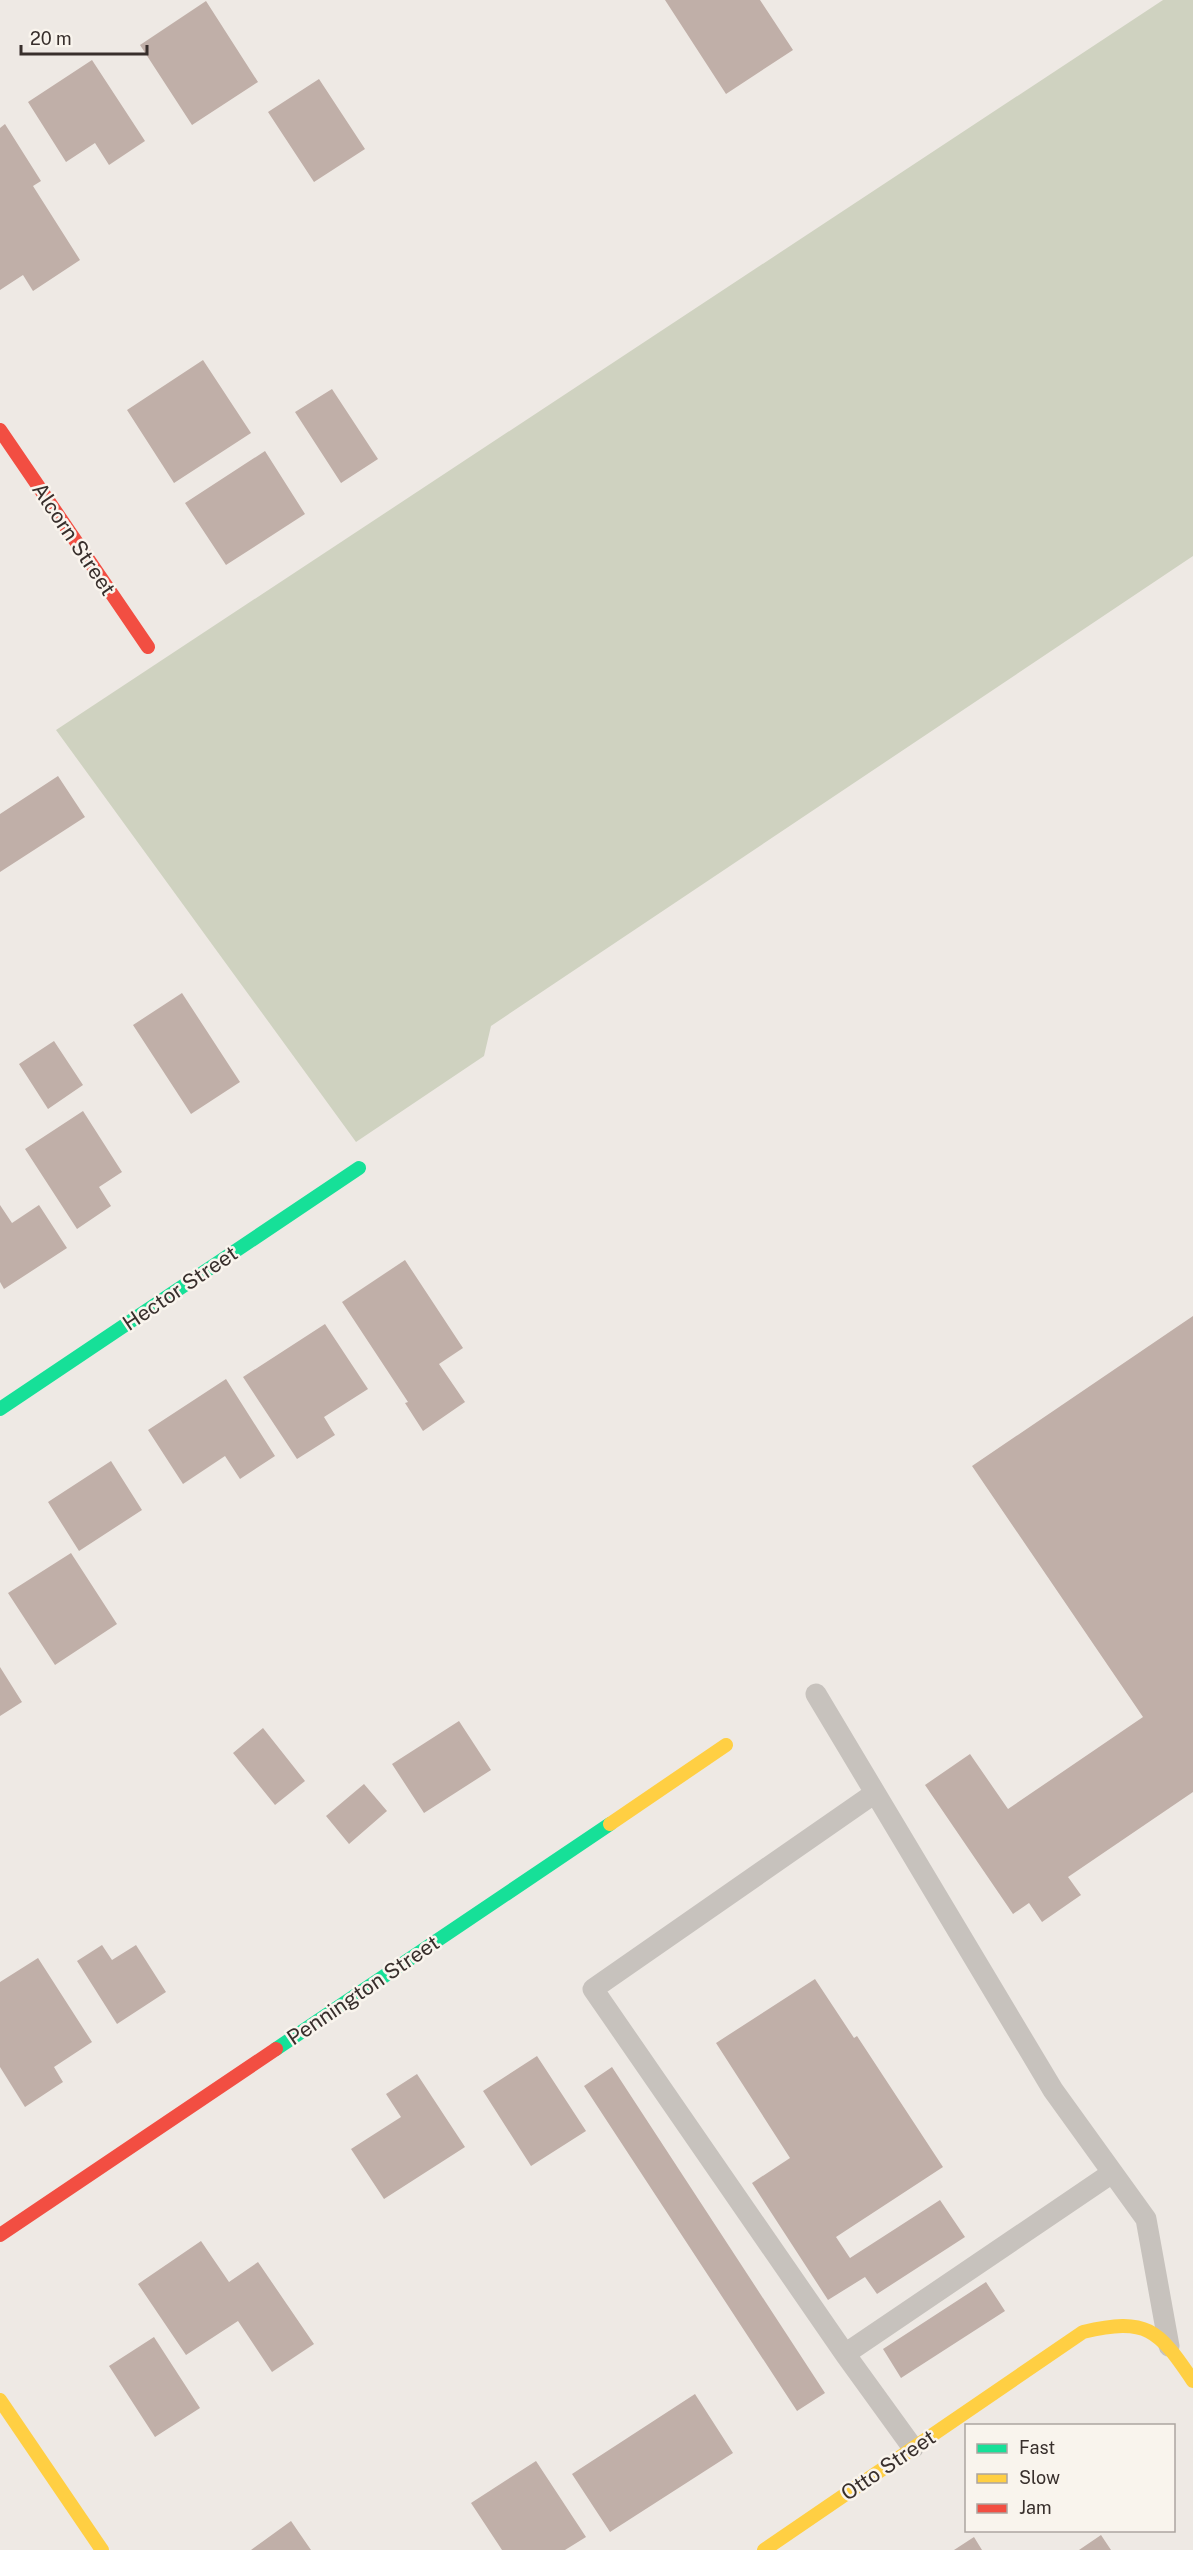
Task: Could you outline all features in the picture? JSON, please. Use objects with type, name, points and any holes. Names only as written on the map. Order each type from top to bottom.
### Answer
[{"type":"street","name":"Alcorn Street","points":[[0,430],[148,647]]},
{"type":"street","name":"Hector Street","points":[[0,1408],[359,1168]]},
{"type":"street","name":"Pennington Street","points":[[0,2235],[726,1745]]},
{"type":"street","name":"Otto Street","points":[[764,2550],[1083,2332],[1113,2324],[1142,2325],[1169,2346]]},
{"type":"street","points":[[1169,2346],[1193,2381]]},
{"type":"street","points":[[0,2400],[102,2550]]},
{"type":"lane","points":[[816,1694],[1053,2090],[1146,2219],[1169,2346]]},
{"type":"lane","points":[[875,1793],[593,1989],[845,2354],[913,2448]]},
{"type":"lane","points":[[845,2354],[1112,2173]]},
{"type":"green space","points":[[1163,0],[1193,0],[1193,556],[491,1026],[484,1056],[356,1142],[56,730]]},
{"type":"building","points":[[665,0],[760,0],[793,50],[726,94]]},
{"type":"building","points":[[206,1],[258,82],[192,125],[140,45]]},
{"type":"building","points":[[92,60],[145,141],[109,165],[95,143],[66,162],[28,102]]},
{"type":"building","points":[[319,79],[365,149],[314,182],[268,112]]},
{"type":"building","points":[[5,124],[41,181],[33,186],[80,260],[33,291],[23,275],[0,290],[0,128]]},
{"type":"building","points":[[203,360],[251,433],[174,483],[127,410]]},
{"type":"building","points":[[332,389],[378,459],[341,483],[295,412]]},
{"type":"building","points":[[265,451],[305,514],[226,565],[185,503]]},
{"type":"building","points":[[58,776],[85,817],[0,872],[0,814]]},
{"type":"building","points":[[182,993],[240,1082],[191,1114],[133,1025]]},
{"type":"building","points":[[54,1041],[83,1085],[48,1109],[19,1064]]},
{"type":"building","points":[[83,1111],[122,1172],[99,1187],[111,1206],[77,1229],[25,1149]]},
{"type":"building","points":[[0,1205],[12,1223],[39,1205],[67,1248],[4,1289],[0,1282]]},
{"type":"building","points":[[405,1260],[463,1348],[439,1364],[465,1402],[423,1431],[405,1403],[408,1402],[342,1302]]},
{"type":"building","points":[[1193,1316],[1193,1792],[1068,1877],[1081,1895],[1042,1922],[1029,1903],[1013,1914],[925,1785],[970,1754],[1008,1809],[1143,1717],[972,1466]]},
{"type":"building","points":[[325,1324],[368,1389],[324,1417],[335,1435],[297,1459],[243,1377]]},
{"type":"building","points":[[226,1379],[275,1456],[240,1479],[225,1456],[183,1484],[148,1430]]},
{"type":"building","points":[[111,1461],[142,1510],[79,1551],[48,1502]]},
{"type":"building","points":[[71,1553],[117,1624],[55,1665],[8,1593]]},
{"type":"building","points":[[0,1667],[22,1702],[0,1716]]},
{"type":"building","points":[[459,1721],[491,1770],[424,1813],[392,1764]]},
{"type":"building","points":[[263,1728],[305,1781],[275,1805],[233,1753]]},
{"type":"building","points":[[364,1784],[387,1811],[349,1844],[326,1816]]},
{"type":"building","points":[[102,1945],[112,1960],[136,1945],[166,1992],[117,2024],[77,1961]]},
{"type":"building","points":[[38,1958],[92,2042],[54,2067],[63,2082],[25,2107],[0,2067],[0,1982]]},
{"type":"building","points":[[815,1979],[854,2038],[857,2036],[943,2167],[836,2237],[850,2258],[940,2200],[965,2237],[877,2294],[865,2277],[828,2300],[752,2183],[790,2158],[716,2043]]},
{"type":"building","points":[[537,2056],[586,2131],[531,2166],[483,2091]]},
{"type":"building","points":[[612,2067],[825,2393],[797,2411],[584,2086]]},
{"type":"building","points":[[417,2074],[465,2147],[384,2199],[351,2149],[401,2117],[386,2094]]},
{"type":"building","points":[[201,2241],[229,2282],[258,2262],[314,2344],[272,2372],[238,2321],[186,2355],[138,2284]]},
{"type":"building","points":[[986,2282],[1005,2311],[901,2378],[883,2349]]},
{"type":"building","points":[[154,2337],[200,2408],[155,2437],[109,2366]]},
{"type":"building","points":[[695,2394],[733,2453],[610,2532],[572,2474]]},
{"type":"building","points":[[536,2461],[586,2537],[565,2550],[502,2550],[471,2503]]},
{"type":"building","points":[[291,2521],[311,2550],[251,2550]]},
{"type":"building","points":[[1101,2535],[1111,2550],[1079,2550]]},
{"type":"building","points":[[974,2537],[982,2550],[954,2550]]},
{"type":"traffic: fast","points":[[0,1409],[359,1168]]},
{"type":"traffic: fast","points":[[276,2049],[610,1824]]},
{"type":"traffic: slow","points":[[610,1824],[726,1745]]},
{"type":"traffic: slow","points":[[764,2550],[1083,2332],[1122,2326],[1149,2331],[1170,2349],[1193,2381]]},
{"type":"traffic: slow","points":[[0,2400],[102,2550]]},
{"type":"traffic: jam","points":[[0,430],[148,647]]},
{"type":"traffic: jam","points":[[0,2235],[276,2049]]}]
